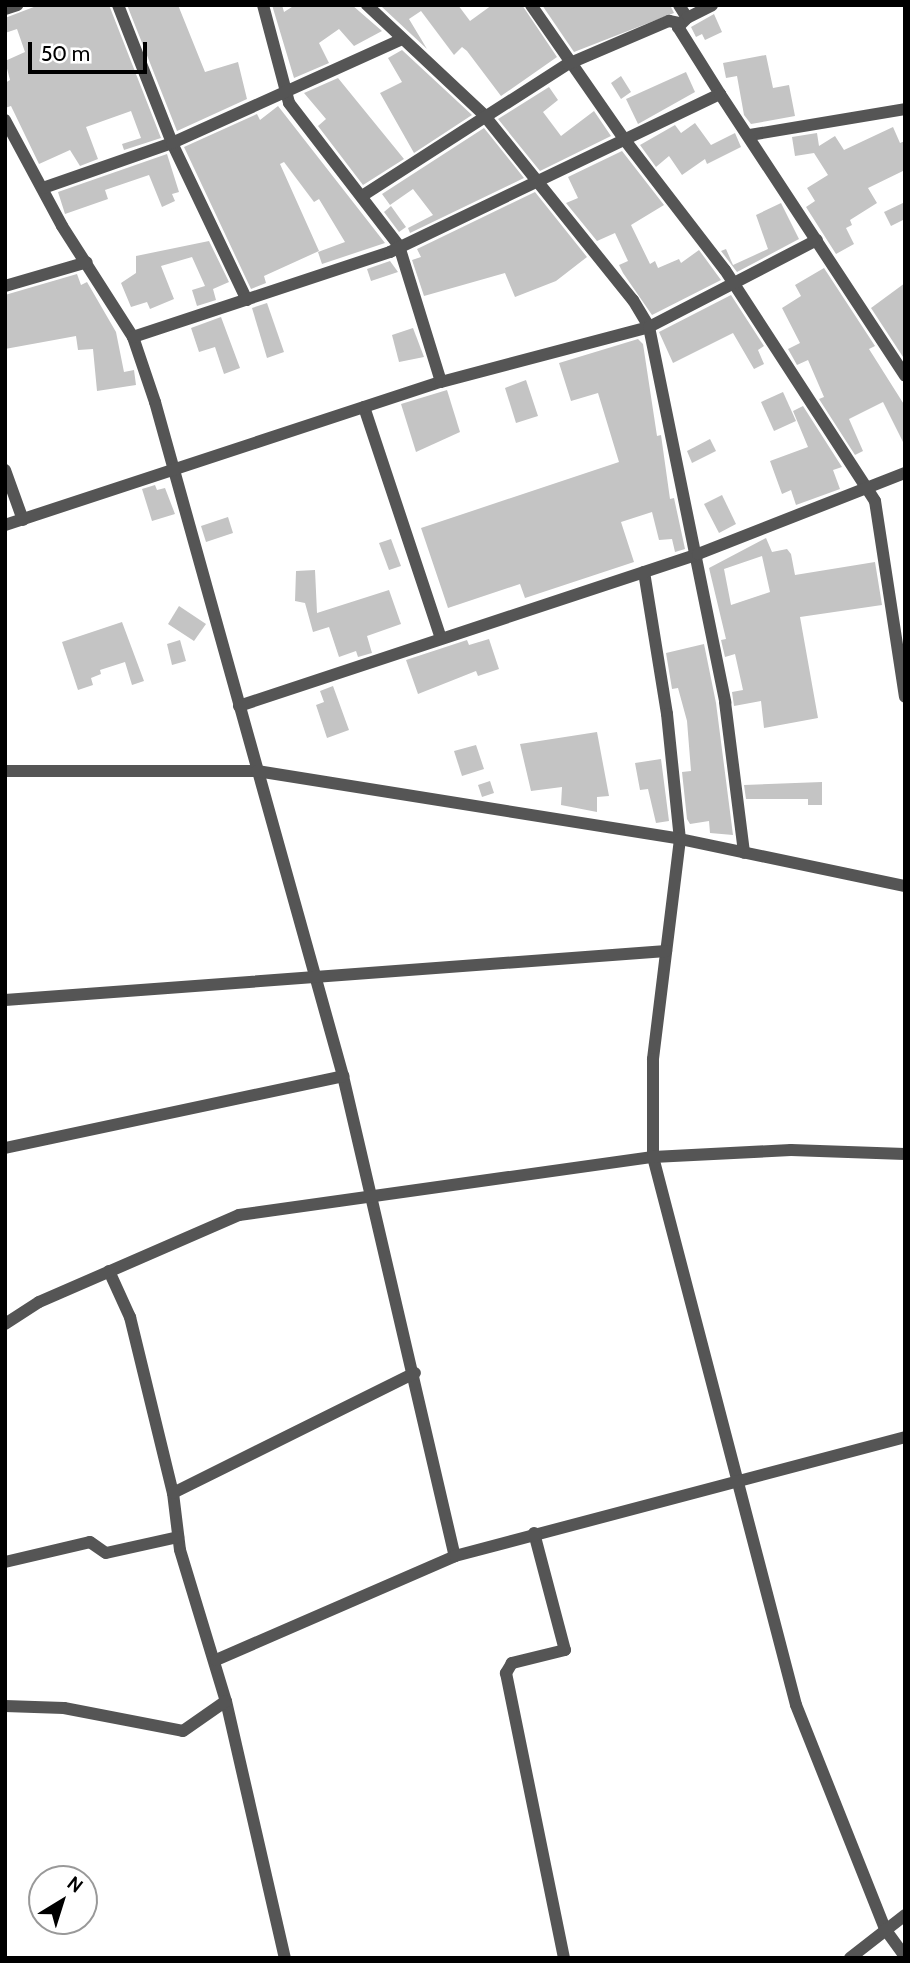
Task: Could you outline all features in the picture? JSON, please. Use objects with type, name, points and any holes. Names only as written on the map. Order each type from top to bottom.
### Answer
[{"type":"street","points":[[5,9],[17,5]]},
{"type":"street","points":[[118,5],[172,143],[247,300]]},
{"type":"street","points":[[263,5],[284,93],[335,166],[399,246],[441,382]]},
{"type":"street","points":[[531,5],[568,64],[733,282],[875,500],[905,697]]},
{"type":"street","points":[[679,5],[683,21],[720,94],[750,135],[905,376]]},
{"type":"street","points":[[362,197],[484,115],[568,64],[669,21],[683,21],[712,5]]},
{"type":"street","points":[[371,7],[400,40],[484,115],[633,300],[649,327],[698,554],[727,716],[744,853]]},
{"type":"street","points":[[43,188],[172,143],[400,40]]},
{"type":"street","points":[[133,337],[399,246],[720,94]]},
{"type":"street","points":[[750,135],[905,110]]},
{"type":"street","points":[[5,120],[133,337],[174,468],[313,978],[343,1076],[369,1196],[415,1373],[455,1556]]},
{"type":"street","points":[[5,525],[441,382],[649,327],[817,240]]},
{"type":"street","points":[[5,286],[87,262]]},
{"type":"street","points":[[365,407],[441,639]]},
{"type":"street","points":[[5,470],[23,520]]},
{"type":"street","points":[[239,706],[698,554],[905,473]]},
{"type":"street","points":[[643,572],[667,714],[680,839],[653,1059],[653,1157],[796,1705],[885,1929],[905,1957]]},
{"type":"street","points":[[5,771],[257,771],[680,839],[905,886]]},
{"type":"street","points":[[5,1000],[666,951]]},
{"type":"street","points":[[5,1148],[343,1076]]},
{"type":"street","points":[[5,1324],[39,1303],[109,1270],[239,1215],[653,1157],[791,1150],[905,1154]]},
{"type":"street","points":[[109,1270],[130,1317],[173,1493],[178,1537],[216,1660],[285,1958]]},
{"type":"street","points":[[173,1493],[415,1373]]},
{"type":"street","points":[[216,1660],[455,1556],[905,1437]]},
{"type":"street","points":[[534,1533],[565,1650],[512,1663],[506,1673],[564,1958]]},
{"type":"street","points":[[5,1563],[90,1542],[106,1553],[178,1537]]},
{"type":"street","points":[[5,1706],[64,1708],[183,1731],[226,1700]]},
{"type":"street","points":[[850,1958],[905,1915]]},
{"type":"building","points":[[39,5],[109,5],[161,138],[124,150],[122,144],[141,138],[131,111],[86,127],[98,159],[80,166],[70,150],[39,164],[11,106],[5,108],[5,83],[10,80],[5,61],[25,52],[17,29],[5,33],[5,18]]},
{"type":"building","points":[[127,5],[178,5],[205,72],[238,62],[247,99],[177,131]]},
{"type":"building","points":[[272,5],[282,5],[284,12],[295,5],[352,5],[382,31],[354,46],[339,29],[319,43],[329,63],[294,78]]},
{"type":"building","points":[[458,5],[470,21],[492,5],[522,5],[557,57],[501,96],[467,51],[462,47],[454,55],[421,11],[409,19],[427,49],[382,7]]},
{"type":"building","points":[[542,5],[670,5],[674,13],[574,52]]},
{"type":"building","points":[[714,14],[722,32],[705,40],[702,34],[696,37],[691,27]]},
{"type":"building","points":[[402,50],[472,115],[414,153],[380,93],[402,82],[388,58]]},
{"type":"building","points":[[766,55],[773,88],[789,85],[795,116],[751,124],[744,115],[737,76],[726,78],[723,63]]},
{"type":"building","points":[[686,72],[695,92],[638,124],[626,99]]},
{"type":"building","points":[[621,76],[631,92],[621,99],[611,83]]},
{"type":"building","points":[[338,78],[404,159],[363,185],[318,126],[326,119],[304,93]]},
{"type":"building","points":[[549,87],[558,100],[543,112],[561,136],[594,111],[611,136],[540,171],[498,119]]},
{"type":"building","points":[[278,106],[385,243],[322,264],[318,252],[345,242],[319,199],[314,202],[284,162],[280,164],[319,251],[264,276],[266,283],[251,289],[184,147],[257,114],[260,120]]},
{"type":"building","points":[[695,123],[711,145],[735,133],[741,147],[707,164],[705,159],[682,175],[669,156],[656,167],[640,145],[675,125],[681,133]]},
{"type":"building","points":[[893,127],[900,143],[905,141],[905,170],[868,188],[877,203],[850,220],[852,225],[846,228],[854,244],[836,254],[806,207],[815,201],[807,188],[828,175],[814,153],[795,156],[792,137],[817,133],[819,146],[835,136],[844,150]]},
{"type":"building","points":[[484,128],[524,178],[410,233],[408,228],[433,215],[413,189],[390,205],[382,194]]},
{"type":"building","points":[[622,151],[664,205],[631,225],[650,264],[655,261],[658,268],[679,259],[681,263],[699,250],[721,280],[652,315],[619,265],[628,261],[615,233],[597,241],[566,203],[578,198],[568,177]]},
{"type":"building","points":[[167,154],[179,192],[172,194],[175,201],[162,207],[149,175],[105,190],[108,199],[65,214],[58,192]]},
{"type":"building","points":[[535,192],[587,257],[556,281],[515,297],[505,273],[424,296],[412,260],[421,257],[417,249]]},
{"type":"building","points":[[905,202],[905,219],[891,226],[884,212]]},
{"type":"building","points":[[781,203],[799,239],[737,272],[721,251],[726,249],[733,265],[768,249],[756,215]]},
{"type":"building","points":[[391,206],[406,227],[399,232],[384,212]]},
{"type":"building","points":[[209,241],[229,282],[213,289],[216,300],[197,306],[192,290],[205,286],[192,257],[161,266],[174,299],[150,309],[147,302],[131,307],[121,283],[136,273],[136,256]]},
{"type":"building","points":[[390,261],[398,272],[371,281],[367,269]]},
{"type":"building","points":[[824,268],[875,346],[869,349],[905,406],[905,446],[883,402],[849,419],[863,451],[855,455],[819,399],[824,397],[808,360],[797,365],[788,349],[800,343],[782,308],[801,296],[795,285]]},
{"type":"building","points":[[77,274],[81,285],[87,282],[116,332],[124,372],[134,370],[136,385],[97,391],[93,349],[78,350],[76,336],[5,349],[5,295]]},
{"type":"building","points":[[905,283],[905,360],[871,308]]},
{"type":"building","points":[[731,295],[764,346],[758,350],[764,364],[754,369],[733,333],[673,363],[659,332]]},
{"type":"building","points":[[267,303],[284,352],[267,358],[252,308]]},
{"type":"building","points":[[221,317],[240,368],[224,374],[215,347],[199,352],[191,328]]},
{"type":"building","points":[[413,328],[424,357],[399,362],[392,335]]},
{"type":"building","points":[[638,339],[643,344],[657,436],[661,435],[670,499],[674,498],[685,549],[675,552],[672,539],[659,540],[652,512],[621,522],[634,562],[525,598],[520,584],[448,608],[421,528],[619,462],[598,393],[571,401],[559,363]]},
{"type":"building","points":[[526,380],[538,416],[516,423],[505,388]]},
{"type":"building","points":[[447,390],[460,432],[416,452],[401,404]]},
{"type":"building","points":[[783,392],[796,421],[774,431],[761,402]]},
{"type":"building","points":[[803,406],[842,467],[833,470],[840,489],[796,505],[791,490],[782,494],[770,461],[808,447],[793,411]]},
{"type":"building","points":[[710,439],[716,451],[692,463],[687,451]]},
{"type":"building","points":[[155,485],[157,490],[165,488],[175,514],[152,521],[142,489]]},
{"type":"building","points":[[722,495],[736,524],[719,533],[704,504]]},
{"type":"building","points":[[228,517],[233,533],[206,542],[201,526]]},
{"type":"building","points":[[766,538],[772,552],[787,549],[791,554],[795,575],[875,562],[882,605],[800,617],[818,718],[764,728],[761,701],[734,706],[732,692],[743,690],[735,654],[725,657],[721,640],[726,639],[709,568]],"holes":[[[762,556],[770,592],[731,605],[724,569]]]},
{"type":"building","points":[[391,539],[401,566],[389,570],[379,543]]},
{"type":"building","points":[[315,570],[317,613],[389,590],[401,624],[367,636],[372,653],[358,657],[356,651],[339,657],[329,627],[313,632],[305,603],[295,601],[296,571]]},
{"type":"building","points":[[179,606],[206,624],[194,641],[168,624]]},
{"type":"building","points":[[122,622],[144,681],[132,685],[125,662],[100,670],[101,674],[91,678],[93,685],[78,690],[62,642]]},
{"type":"building","points":[[489,639],[499,669],[478,676],[476,671],[418,694],[406,660],[467,640],[469,645]]},
{"type":"building","points":[[180,640],[186,661],[172,665],[167,644]]},
{"type":"building","points":[[704,644],[716,703],[733,835],[710,833],[709,821],[690,824],[687,819],[682,772],[691,771],[687,721],[678,688],[672,689],[666,653]]},
{"type":"building","points":[[333,686],[349,730],[327,738],[316,705],[324,702],[320,691]]},
{"type":"building","points":[[597,732],[609,796],[597,797],[597,812],[561,805],[562,787],[531,791],[520,744]]},
{"type":"building","points":[[476,745],[484,769],[462,776],[454,751]]},
{"type":"building","points":[[661,759],[669,821],[656,823],[648,789],[640,790],[635,763]]},
{"type":"building","points":[[490,781],[494,793],[482,797],[478,785]]},
{"type":"building","points":[[822,782],[822,805],[808,805],[808,799],[746,799],[744,785]]}]
